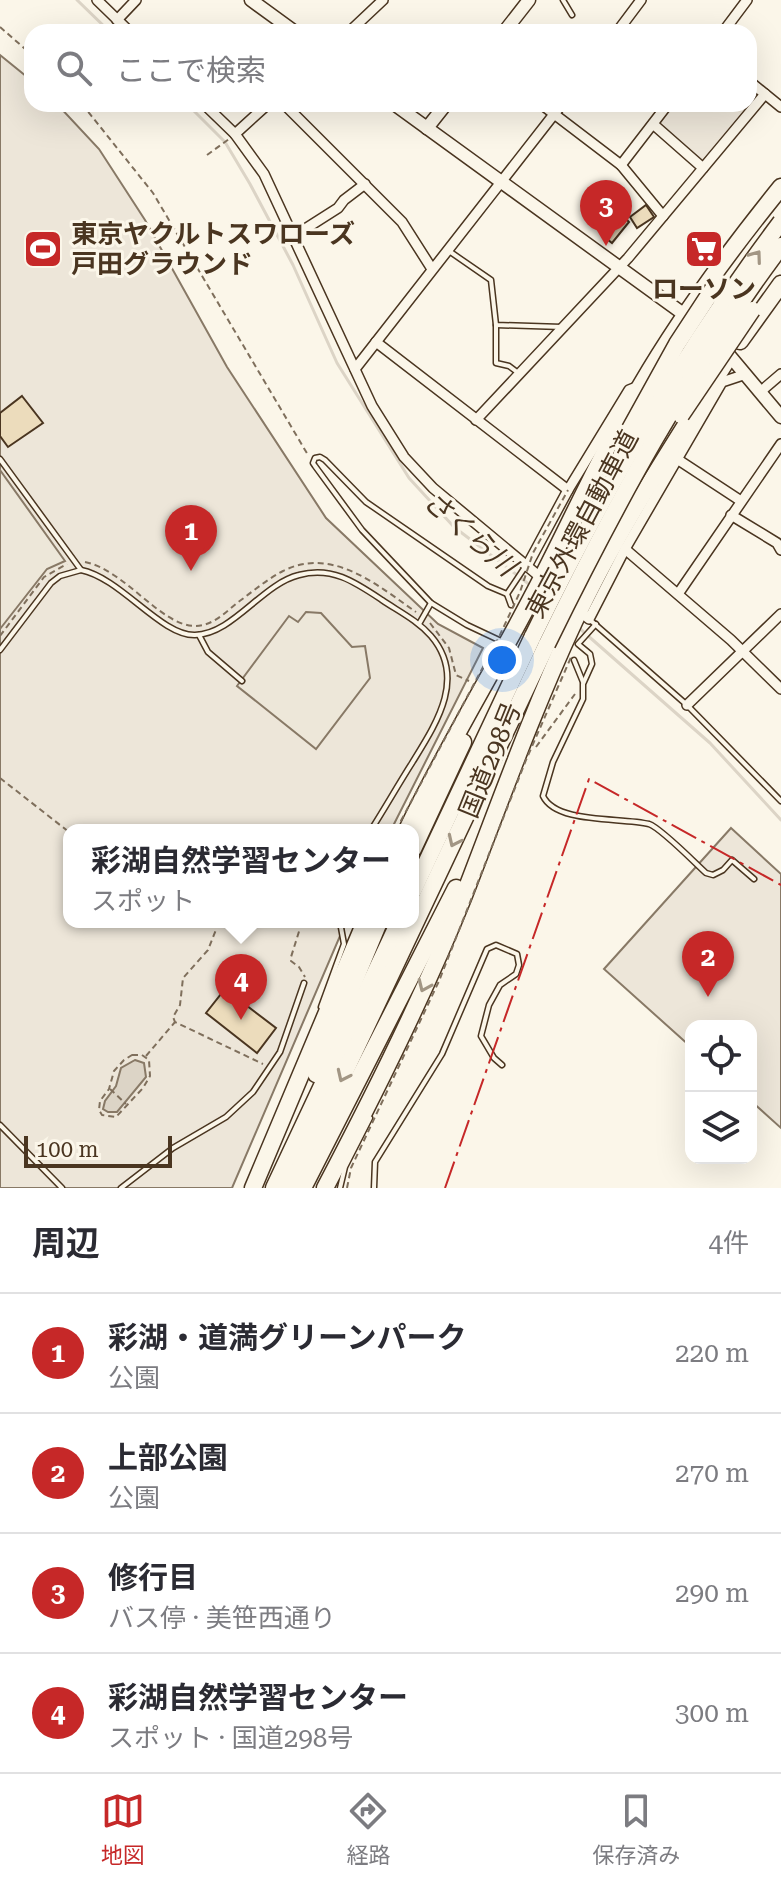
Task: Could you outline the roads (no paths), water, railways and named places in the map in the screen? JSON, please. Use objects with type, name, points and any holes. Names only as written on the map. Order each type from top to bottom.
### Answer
[{"type":"highway","name":"国道298号","points":[[410,824],[494,671],[503,641],[538,584],[598,463],[642,384],[686,314],[781,187]]},
{"type":"highway","points":[[589,522],[623,443],[677,344],[715,286],[781,199]]},
{"type":"highway","name":"東京外環自動車道","points":[[419,878],[589,522],[632,445],[698,339],[781,222]]},
{"type":"highway","name":"東京外環自動車道","points":[[419,916],[587,561],[672,409],[739,304],[781,246]]},
{"type":"highway","points":[[587,561],[690,401],[781,270]]},
{"type":"highway","name":"国道298号","points":[[325,1188],[390,1063],[462,899],[496,808],[651,481],[730,355],[781,284]]},
{"type":"highway","points":[[419,837],[494,671]]},
{"type":"highway","points":[[303,1188],[496,808]]},
{"type":"highway","points":[[253,1188],[362,928]]},
{"type":"highway","points":[[273,1188],[376,928]]},
{"type":"highway","points":[[273,1188],[396,928]]},
{"type":"highway","name":"東京外環自動車道","points":[[290,1188],[413,928]]},
{"type":"street","points":[[97,0],[121,24]]},
{"type":"street","points":[[117,20],[136,0]]},
{"type":"street","points":[[251,0],[284,24]]},
{"type":"street","points":[[358,24],[383,0]]},
{"type":"street","points":[[510,24],[529,0]]},
{"type":"street","points":[[623,24],[641,0]]},
{"type":"street","points":[[729,24],[747,0]]},
{"type":"street","points":[[757,88],[781,107]]},
{"type":"street","points":[[757,104],[765,94]]},
{"type":"street","points":[[211,112],[264,174],[372,406],[404,457],[433,488],[525,568],[582,624],[722,382],[746,374]]},
{"type":"street","points":[[232,136],[259,112]]},
{"type":"street","points":[[292,112],[402,222],[432,269]]},
{"type":"street","points":[[405,112],[686,314],[730,355],[781,417]]},
{"type":"street","points":[[427,128],[440,112]]},
{"type":"street","points":[[551,112],[621,165],[663,216]]},
{"type":"street","points":[[621,165],[662,112]]},
{"type":"street","points":[[476,420],[619,268],[750,112]]},
{"type":"street","points":[[355,369],[554,114]]},
{"type":"street","points":[[653,124],[703,168]]},
{"type":"street","points":[[294,236],[338,208],[365,184]]},
{"type":"street","points":[[376,342],[568,490]]},
{"type":"street","points":[[760,392],[781,374]]},
{"type":"street","points":[[525,568],[629,390],[642,384]]},
{"type":"street","points":[[678,594],[781,444]]},
{"type":"street","points":[[677,459],[741,501]]},
{"type":"street","points":[[731,515],[777,543],[781,550]]},
{"type":"street","points":[[625,549],[743,650],[781,689]]},
{"type":"street","points":[[687,705],[781,614]]},
{"type":"lane","points":[[563,0],[572,15]]},
{"type":"lane","points":[[447,250],[491,280],[496,363],[509,366],[520,374]]},
{"type":"lane","points":[[496,325],[565,327]]},
{"type":"lane","points":[[503,641],[443,613],[431,603],[362,530],[313,463],[315,458],[320,457],[366,502],[488,586],[507,594]]},
{"type":"lane","points":[[0,459],[81,570]]},
{"type":"lane","points":[[511,605],[507,594],[510,586],[525,568]]},
{"type":"lane","points":[[0,650],[51,583],[60,576],[81,570],[111,582],[173,628],[190,636],[223,625],[287,579],[312,572],[330,572],[350,578],[419,624],[435,642],[444,659],[448,683],[436,723],[375,824]]},
{"type":"lane","points":[[419,624],[431,603]]},
{"type":"lane","points":[[754,879],[732,860],[718,873],[706,873],[649,824],[564,813],[547,805],[543,796],[553,762],[583,699],[583,684],[592,659],[578,644],[582,624],[687,705],[781,801]]},
{"type":"lane","points":[[199,635],[208,652],[242,681]]},
{"type":"lane","points":[[573,658],[583,684]]},
{"type":"lane","points":[[312,1048],[324,997],[344,944],[341,928]]},
{"type":"lane","points":[[374,1188],[375,1162],[442,1054],[487,949],[496,945],[517,954],[519,965],[516,974],[500,985],[489,1005],[481,1036],[502,1065]]},
{"type":"lane","points":[[121,1188],[182,1142],[226,1117],[253,1092],[280,1052],[304,983]]},
{"type":"lane","points":[[340,1188],[345,1167],[366,1127],[390,1063]]},
{"type":"lane","points":[[0,1125],[62,1188]]},
{"type":"waterway","name":"さくら川","points":[[77,0],[102,24]]},
{"type":"waterway","name":"さくら川","points":[[195,112],[225,142],[250,184],[293,265],[337,363],[409,478],[454,527],[530,585]]},
{"type":"waterway","name":"さくら川","points":[[578,627],[710,743],[781,820]]},
{"type":"place","name":"修行目","points":[[606,246]]},
{"type":"place","name":"東京ヤクルトスワローズ 戸田グラウンド","points":[[43,249]]},
{"type":"place","name":"ローソン","points":[[704,249]]},
{"type":"place","name":"彩湖・道満グリーンパーク","points":[[191,571]]},
{"type":"place","name":"上部公園","points":[[708,997]]},
{"type":"place","name":"彩湖自然学習センター","points":[[241,1020]]}]
